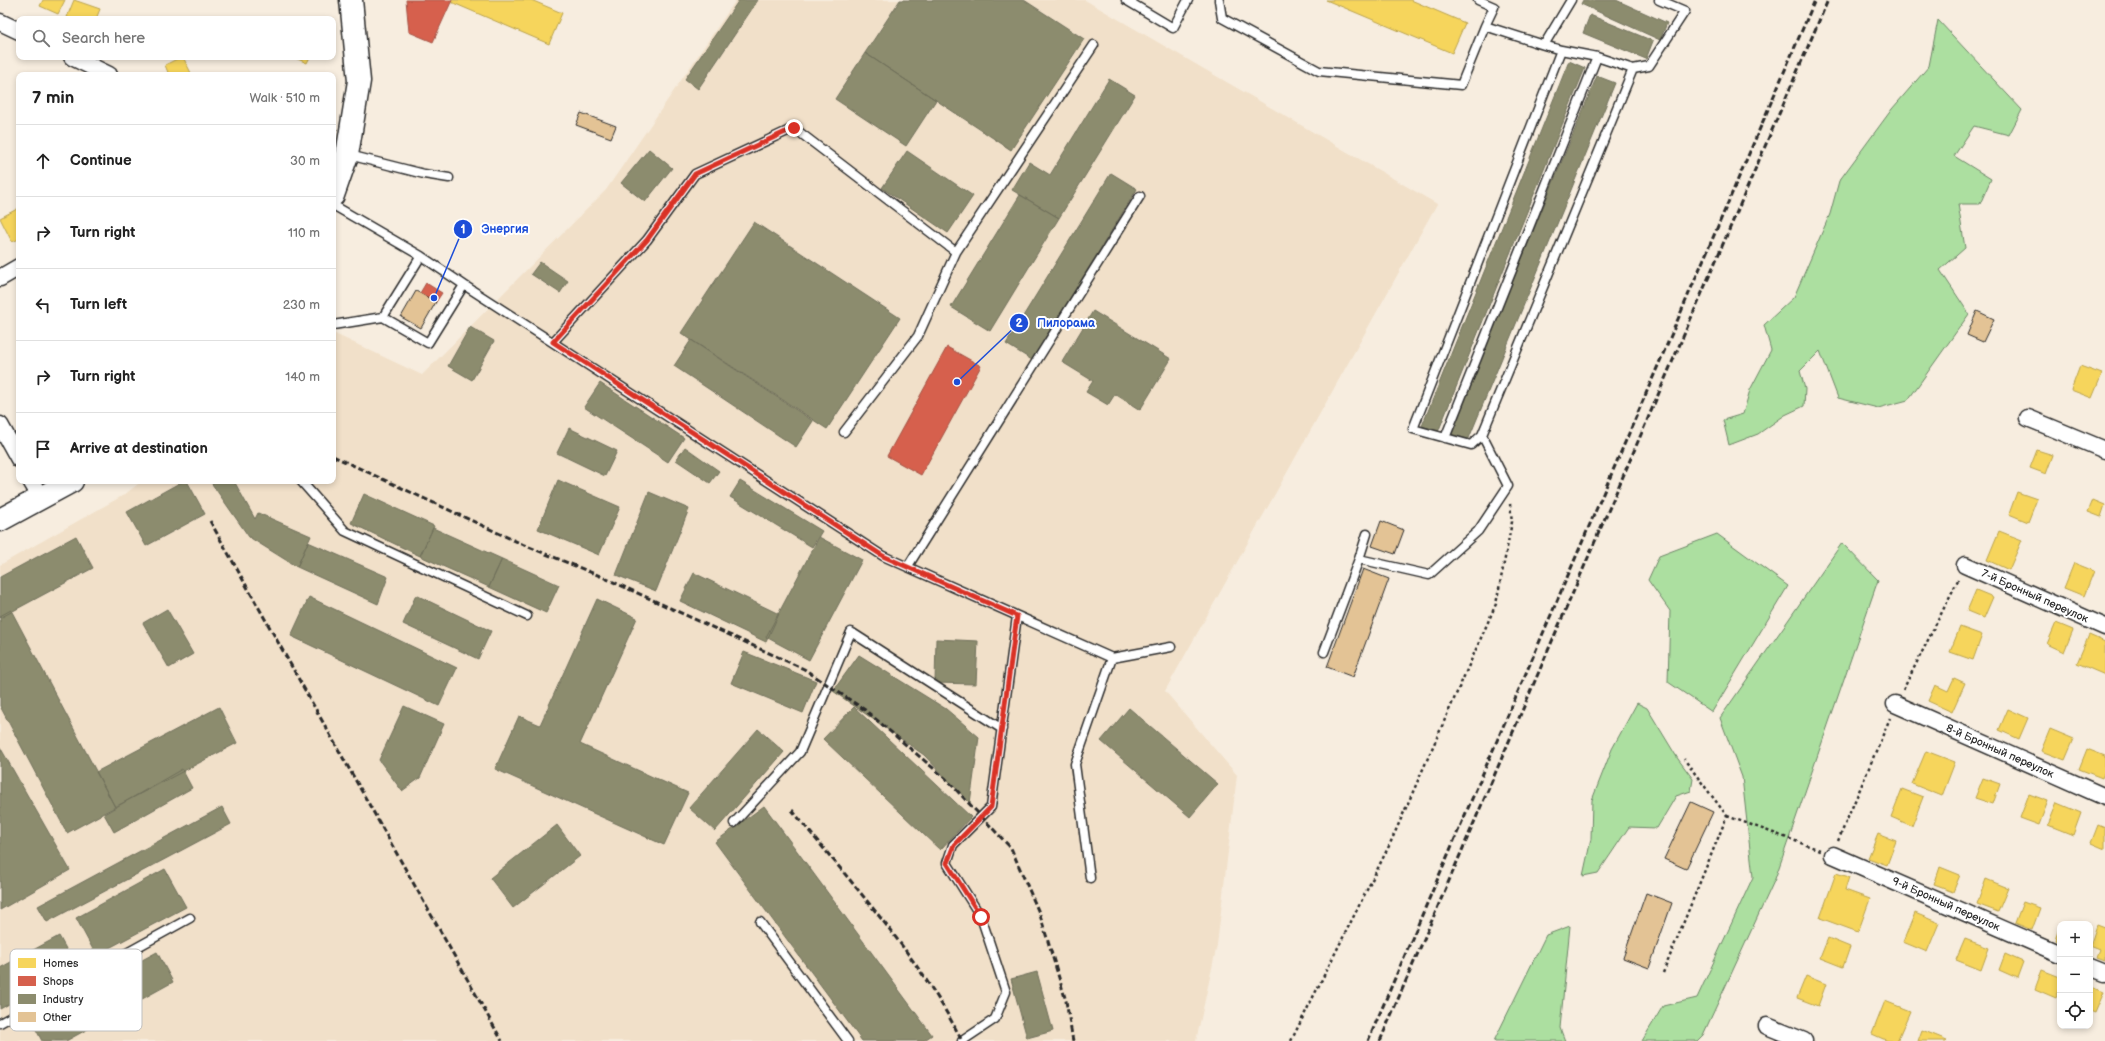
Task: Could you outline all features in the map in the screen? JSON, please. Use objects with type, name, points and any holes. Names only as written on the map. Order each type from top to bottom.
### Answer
[{"type":"main road","points":[[336,186],[347,155],[359,82],[351,0]]},
{"type":"main road","points":[[0,520],[36,490],[60,484]]},
{"type":"street","points":[[0,22],[16,30]]},
{"type":"street","points":[[78,60],[103,72]]},
{"type":"street","points":[[0,278],[16,269]]},
{"type":"street","points":[[2028,418],[2105,450]]},
{"type":"street","points":[[0,425],[16,454]]},
{"type":"street","name":"7-й Бронный переулок","points":[[1965,565],[2105,627]]},
{"type":"street","name":"8-й Бронный переулок","points":[[1895,704],[2105,797]]},
{"type":"street","name":"9-й Бронный переулок","points":[[1833,855],[2057,953]]},
{"type":"street","points":[[2093,968],[2105,973]]},
{"type":"street","points":[[1767,1026],[1804,1041]]},
{"type":"lane","points":[[1126,0],[1173,28],[1188,0]]},
{"type":"lane","points":[[1219,0],[1222,18],[1319,71],[1461,85],[1494,7],[1478,0]]},
{"type":"lane","points":[[1544,45],[1571,0]]},
{"type":"lane","points":[[1485,26],[1561,50],[1597,57],[1633,69],[1649,66],[1686,11],[1659,0]]},
{"type":"lane","points":[[844,432],[918,336],[956,252],[1094,45]]},
{"type":"lane","points":[[1561,50],[1413,429],[1471,445],[1482,435],[1633,69]]},
{"type":"lane","points":[[1445,438],[1597,57]]},
{"type":"lane","points":[[553,342],[647,240],[695,174],[794,128],[956,252]]},
{"type":"lane","points":[[347,155],[424,174],[449,178]]},
{"type":"lane","points":[[908,566],[1140,196]]},
{"type":"lane","points":[[336,208],[421,256],[883,556],[1112,658],[1171,647]]},
{"type":"lane","points":[[382,317],[421,256]]},
{"type":"lane","points":[[336,325],[382,317],[428,343],[464,285]]},
{"type":"lane","points":[[1359,559],[1429,575],[1478,531],[1508,486],[1482,435]]},
{"type":"lane","points":[[304,484],[345,531],[527,616]]},
{"type":"lane","points":[[1324,652],[1368,534]]},
{"type":"lane","points":[[962,1041],[995,1019],[1006,992],[981,917],[947,863],[954,845],[991,807],[1017,616]]},
{"type":"lane","points":[[734,823],[800,752],[851,632],[1002,730]]},
{"type":"lane","points":[[1090,878],[1075,764],[1112,658]]},
{"type":"lane","points":[[134,949],[190,918]]},
{"type":"lane","points":[[760,922],[848,1041]]},
{"type":"lane","points":[[0,1023],[10,1017]]},
{"type":"path","points":[[1291,1041],[1389,846],[1496,604],[1512,522],[1508,486]]},
{"type":"path","points":[[1684,759],[1727,816],[1833,855],[1895,704],[1965,565]]},
{"type":"path","points":[[1663,973],[1727,816]]},
{"type":"shaded area","points":[[736,0],[1085,0],[1437,204],[1165,691],[1237,775],[1217,945],[1196,1041],[0,1041],[0,565],[124,495],[138,484],[336,484],[336,334],[422,375],[606,190]]},
{"type":"green space","points":[[1938,20],[2022,110],[2009,135],[1974,126],[1954,156],[1991,179],[1980,204],[1958,204],[1965,248],[1940,270],[1969,314],[1908,400],[1878,408],[1838,398],[1820,351],[1800,371],[1805,389],[1804,406],[1785,415],[1758,434],[1729,445],[1723,420],[1743,414],[1750,390],[1771,350],[1764,325],[1794,297],[1830,214],[1839,181],[1892,109],[1929,66]]},
{"type":"green space","points":[[1717,534],[1788,586],[1712,712],[1668,682],[1670,611],[1648,580],[1659,556]]},
{"type":"green space","points":[[1842,543],[1878,580],[1775,879],[1703,1035],[1697,1041],[1642,1041],[1663,1006],[1697,998],[1753,877],[1742,777],[1720,718]]},
{"type":"green space","points":[[1637,703],[1647,708],[1678,759],[1693,779],[1691,791],[1676,796],[1657,828],[1629,827],[1598,873],[1583,876],[1591,839],[1592,800],[1612,749]]},
{"type":"green space","points":[[1570,926],[1560,1028],[1565,1041],[1494,1041],[1546,935]]},
{"type":"building: Homes","points":[[43,0],[65,0],[58,14],[40,6]]},
{"type":"building: Homes","points":[[74,0],[100,9],[97,16],[67,16]]},
{"type":"building: Homes","points":[[452,0],[531,0],[562,13],[549,44],[451,2]]},
{"type":"building: Homes","points":[[1326,0],[1411,0],[1465,23],[1452,53]]},
{"type":"building: Homes","points":[[175,60],[184,60],[190,72],[168,72],[165,65]]},
{"type":"building: Homes","points":[[300,60],[308,60],[307,63]]},
{"type":"building: Homes","points":[[16,210],[16,240],[12,242],[0,218]]},
{"type":"building: Homes","points":[[2080,366],[2102,374],[2092,398],[2071,390]]},
{"type":"building: Homes","points":[[2037,450],[2053,455],[2046,474],[2030,468]]},
{"type":"building: Homes","points":[[2017,492],[2037,499],[2028,522],[2009,514]]},
{"type":"building: Homes","points":[[2093,500],[2105,505],[2101,517],[2088,512]]},
{"type":"building: Homes","points":[[1999,531],[2022,540],[2009,570],[1987,560]]},
{"type":"building: Homes","points":[[2074,563],[2094,571],[2084,596],[2064,588]]},
{"type":"building: Homes","points":[[1976,590],[1993,597],[1984,618],[1967,611]]},
{"type":"building: Homes","points":[[2056,623],[2073,630],[2064,652],[2047,644]]},
{"type":"building: Homes","points":[[1960,627],[1982,635],[1973,660],[1950,652]]},
{"type":"building: Homes","points":[[2089,635],[2105,642],[2105,675],[2077,663]]},
{"type":"building: Homes","points":[[1954,678],[1965,683],[1952,712],[1928,701],[1935,685],[1948,691]]},
{"type":"building: Homes","points":[[2008,709],[2028,718],[2019,739],[1999,730]]},
{"type":"building: Homes","points":[[2050,729],[2074,739],[2065,760],[2041,751]]},
{"type":"building: Homes","points":[[2087,749],[2105,756],[2105,771],[2102,778],[2079,769]]},
{"type":"building: Homes","points":[[1926,751],[1955,762],[1942,796],[1912,784]]},
{"type":"building: Homes","points":[[1983,778],[2000,784],[1993,804],[1975,798]]},
{"type":"building: Homes","points":[[1902,789],[1923,797],[1912,826],[1891,817]]},
{"type":"building: Homes","points":[[2029,794],[2048,801],[2039,825],[2020,818]]},
{"type":"building: Homes","points":[[2057,803],[2081,813],[2073,835],[2048,825]]},
{"type":"building: Homes","points":[[2098,825],[2105,828],[2105,849],[2091,843]]},
{"type":"building: Homes","points":[[1878,834],[1896,841],[1887,865],[1868,858]]},
{"type":"building: Homes","points":[[1940,867],[1960,875],[1953,892],[1934,885]]},
{"type":"building: Homes","points":[[1836,873],[1849,877],[1845,890],[1870,899],[1858,932],[1820,918]]},
{"type":"building: Homes","points":[[1986,879],[2008,888],[1998,912],[1977,904]]},
{"type":"building: Homes","points":[[2023,902],[2040,908],[2032,930],[2015,923]]},
{"type":"building: Homes","points":[[1915,913],[1939,923],[1927,952],[1903,942]]},
{"type":"building: Homes","points":[[2097,925],[2105,928],[2105,961],[2097,958],[2100,950],[2093,947],[2093,937]]},
{"type":"building: Homes","points":[[1828,938],[1850,947],[1843,967],[1820,958]]},
{"type":"building: Homes","points":[[1965,939],[1989,948],[1981,970],[1956,960]]},
{"type":"building: Homes","points":[[2005,954],[2023,962],[2017,978],[1999,970]]},
{"type":"building: Homes","points":[[2042,970],[2057,976],[2056,998],[2035,989]]},
{"type":"building: Homes","points":[[1806,976],[1826,984],[1818,1006],[1797,998]]},
{"type":"building: Homes","points":[[2093,987],[2104,992],[2095,1013],[2093,1012]]},
{"type":"building: Homes","points":[[1885,1001],[1910,1011],[1897,1041],[1888,1041],[1872,1034]]},
{"type":"building: Homes","points":[[1922,1030],[1947,1040],[1918,1041]]},
{"type":"building: Shops","points":[[406,0],[452,0],[433,42],[409,32]]},
{"type":"building: Shops","points":[[426,283],[442,293],[436,302],[420,293]]},
{"type":"building: Shops","points":[[947,347],[981,366],[921,475],[887,456]]},
{"type":"building: Industry","points":[[739,0],[758,0],[698,89],[685,79]]},
{"type":"building: Industry","points":[[900,0],[1024,0],[1084,39],[1011,150],[865,53]]},
{"type":"building: Industry","points":[[1583,0],[1616,0],[1667,23],[1660,40],[1581,4]]},
{"type":"building: Industry","points":[[1590,15],[1653,41],[1646,59],[1583,33]]},
{"type":"building: Industry","points":[[865,53],[936,100],[906,146],[835,99]]},
{"type":"building: Industry","points":[[1569,61],[1585,68],[1438,432],[1422,426]]},
{"type":"building: Industry","points":[[1597,76],[1615,83],[1467,443],[1449,436]]},
{"type":"building: Industry","points":[[1109,79],[1135,95],[1059,218],[1012,190],[1029,162],[1050,175]]},
{"type":"building: Industry","points":[[649,149],[672,168],[645,202],[621,183]]},
{"type":"building: Industry","points":[[907,151],[973,196],[948,233],[882,188]]},
{"type":"building: Industry","points":[[1111,173],[1137,189],[1032,360],[1006,344]]},
{"type":"building: Industry","points":[[1020,195],[1059,218],[990,331],[951,307]]},
{"type":"building: Industry","points":[[754,222],[900,318],[827,429],[681,333]]},
{"type":"building: Industry","points":[[540,262],[568,281],[560,293],[531,274]]},
{"type":"building: Industry","points":[[1093,311],[1171,359],[1140,410],[1115,394],[1108,405],[1086,392],[1093,381],[1062,362]]},
{"type":"building: Industry","points":[[470,327],[494,341],[472,380],[448,366]]},
{"type":"building: Industry","points":[[691,340],[813,421],[796,447],[674,366]]},
{"type":"building: Industry","points":[[600,383],[684,438],[668,462],[584,407]]},
{"type":"building: Industry","points":[[569,428],[617,451],[605,476],[557,453]]},
{"type":"building: Industry","points":[[685,447],[719,471],[710,483],[676,460]]},
{"type":"building: Industry","points":[[558,480],[620,507],[599,555],[538,529]]},
{"type":"building: Industry","points":[[740,481],[822,531],[812,547],[730,497]]},
{"type":"building: Industry","points":[[178,484],[189,484],[205,514],[146,546],[127,512]]},
{"type":"building: Industry","points":[[212,484],[236,484],[255,519],[258,513],[311,536],[297,567],[249,537]]},
{"type":"building: Industry","points":[[649,492],[689,509],[656,591],[616,575]]},
{"type":"building: Industry","points":[[364,494],[434,526],[420,556],[351,523]]},
{"type":"building: Industry","points":[[433,528],[502,559],[489,587],[420,556]]},
{"type":"building: Industry","points":[[76,536],[93,568],[0,618],[0,577]]},
{"type":"building: Industry","points":[[819,537],[862,560],[809,660],[766,637]]},
{"type":"building: Industry","points":[[308,542],[388,577],[378,604],[297,567]]},
{"type":"building: Industry","points":[[502,559],[559,585],[546,613],[489,587]]},
{"type":"building: Industry","points":[[694,573],[779,614],[766,642],[680,601]]},
{"type":"building: Industry","points":[[416,595],[491,631],[478,659],[403,624]]},
{"type":"building: Industry","points":[[309,597],[457,668],[439,706],[291,636]]},
{"type":"building: Industry","points":[[597,599],[637,618],[580,744],[688,793],[664,845],[495,769],[519,716],[540,725]]},
{"type":"building: Industry","points":[[167,609],[193,654],[169,668],[143,623]]},
{"type":"building: Industry","points":[[11,610],[115,807],[67,833],[0,706],[0,616]]},
{"type":"building: Industry","points":[[936,639],[978,641],[976,684],[935,683]]},
{"type":"building: Industry","points":[[744,652],[816,681],[803,713],[731,683]]},
{"type":"building: Industry","points":[[859,655],[946,709],[979,737],[970,803],[924,755],[833,691]]},
{"type":"building: Industry","points":[[404,706],[444,724],[420,778],[402,791],[379,760]]},
{"type":"building: Industry","points":[[219,707],[237,743],[115,807],[96,772]]},
{"type":"building: Industry","points":[[854,707],[971,817],[940,850],[823,739]]},
{"type":"building: Industry","points":[[1129,708],[1218,784],[1190,817],[1101,741]]},
{"type":"building: Industry","points":[[758,729],[784,752],[715,831],[689,808]]},
{"type":"building: Industry","points":[[0,747],[70,870],[0,910]]},
{"type":"building: Industry","points":[[182,769],[192,788],[114,832],[104,814]]},
{"type":"building: Industry","points":[[764,806],[932,1035],[923,1041],[862,1041],[715,842]]},
{"type":"building: Industry","points":[[222,807],[231,824],[47,922],[38,906]]},
{"type":"building: Industry","points":[[557,825],[580,856],[513,908],[490,878]]},
{"type":"building: Industry","points":[[165,869],[186,907],[107,949],[93,949],[76,918]]},
{"type":"building: Industry","points":[[59,936],[66,949],[35,949]]},
{"type":"building: Industry","points":[[157,952],[173,982],[142,999],[142,960]]},
{"type":"building: Industry","points":[[10,963],[10,1003],[0,1009],[0,968]]},
{"type":"building: Industry","points":[[1037,972],[1053,1031],[1027,1038],[1011,979]]},
{"type":"building: Industry","points":[[37,1031],[84,1031],[66,1041],[42,1041]]},
{"type":"building: Other","points":[[581,113],[616,126],[611,138],[576,125]]},
{"type":"building: Other","points":[[416,291],[436,302],[421,328],[401,317]]},
{"type":"building: Other","points":[[1977,311],[1994,319],[1983,342],[1967,335]]},
{"type":"building: Other","points":[[1381,521],[1404,530],[1395,554],[1372,546]]},
{"type":"building: Other","points":[[1363,569],[1389,579],[1353,677],[1327,667]]},
{"type":"building: Other","points":[[1691,802],[1713,812],[1686,869],[1664,859]]},
{"type":"building: Other","points":[[1646,893],[1672,903],[1649,968],[1623,958]]},
{"type":"railway","points":[[1368,1041],[1815,0]]},
{"type":"railway","points":[[1380,1041],[1828,0]]},
{"type":"railway","points":[[336,457],[524,545],[600,576],[804,669],[865,710],[946,779],[1011,848],[1040,915],[1066,1001],[1073,1041]]},
{"type":"railway","points":[[210,521],[502,1041]]},
{"type":"railway","points":[[792,810],[861,893],[905,950],[945,1010],[962,1041]]},
{"type":"place","name":"Энергия","points":[[434,298]]},
{"type":"place","name":"Пилорама","points":[[957,382]]},
{"type":"route","points":[[794,128],[695,174],[647,240],[553,342],[883,556],[1017,616],[991,807],[954,845],[947,863],[981,917]]}]
